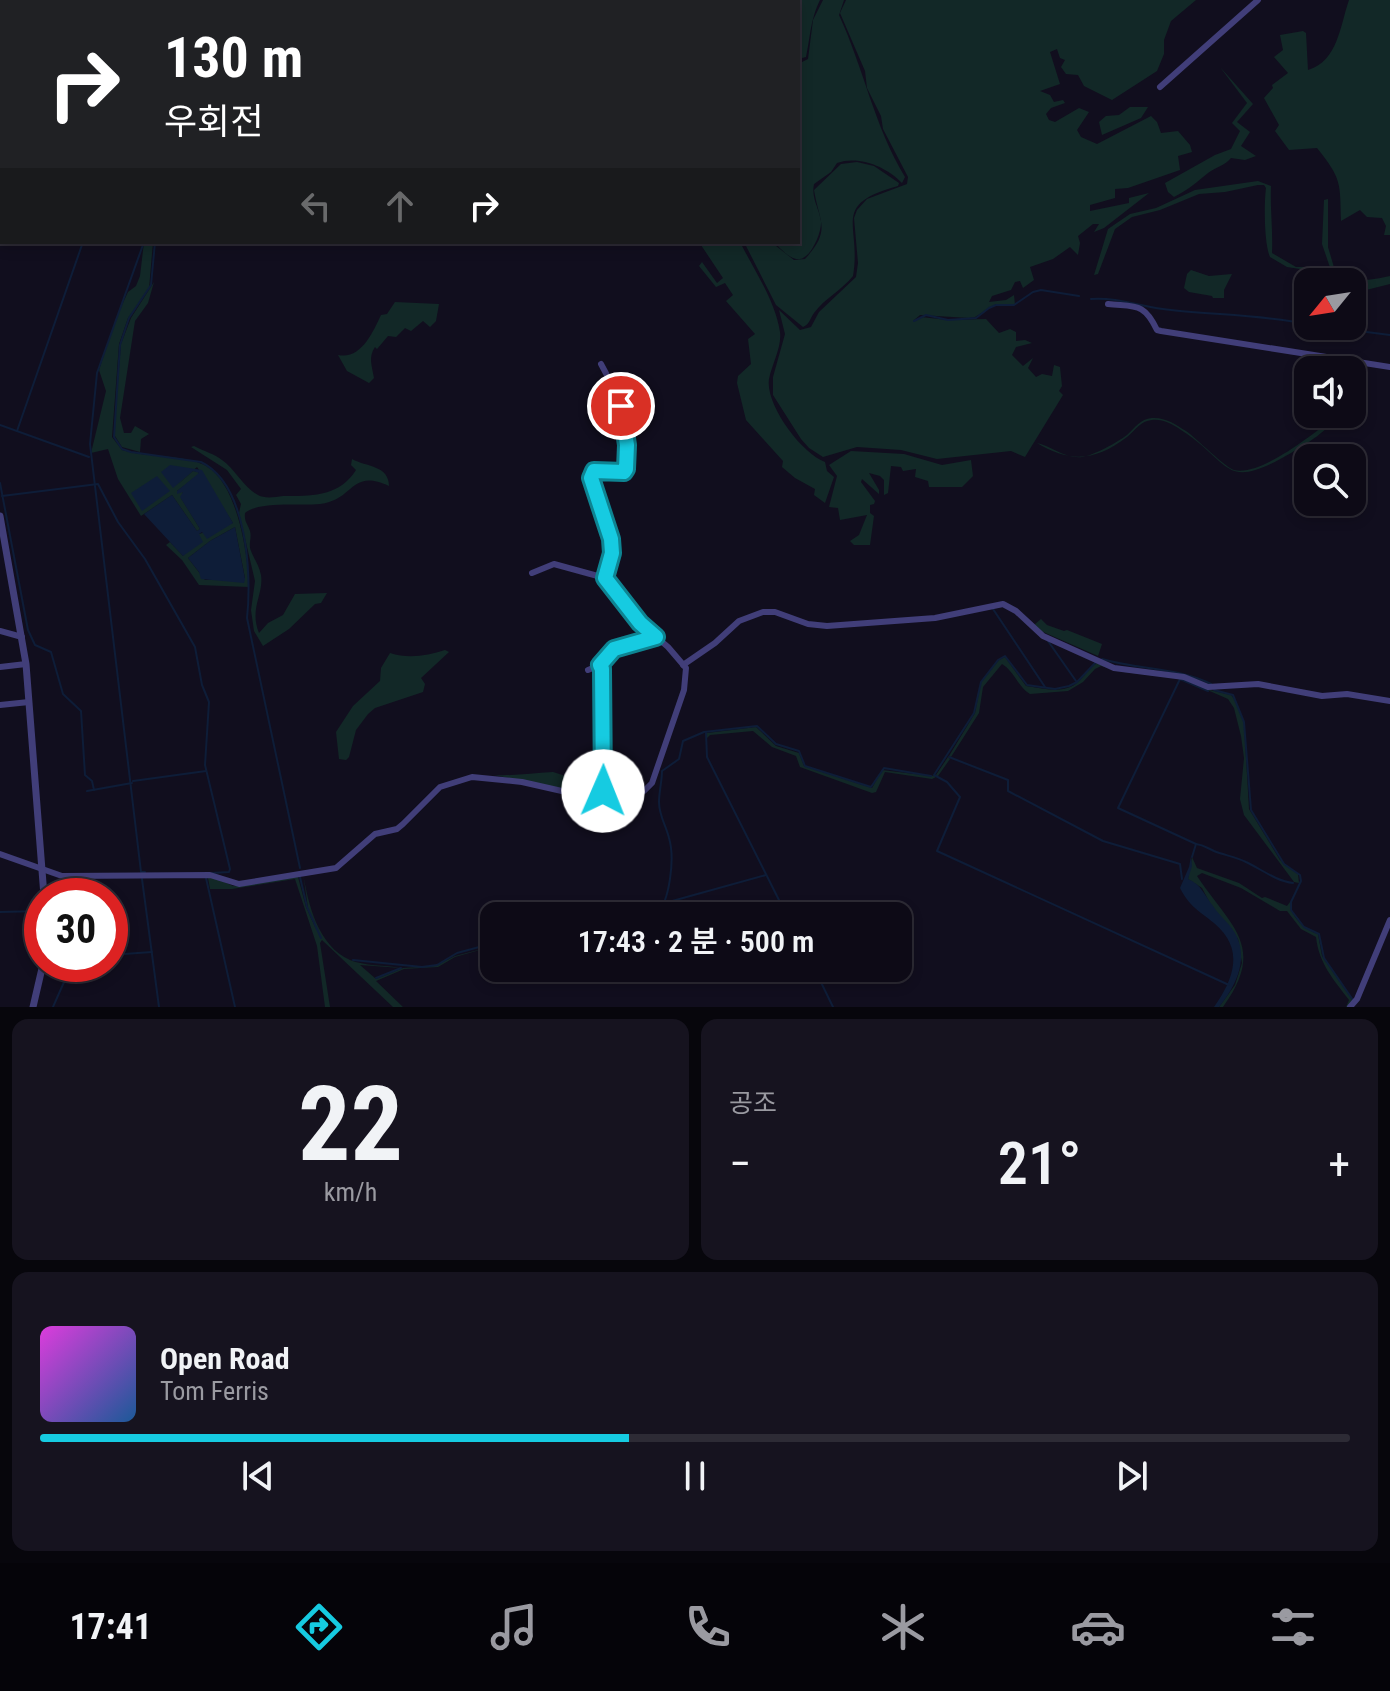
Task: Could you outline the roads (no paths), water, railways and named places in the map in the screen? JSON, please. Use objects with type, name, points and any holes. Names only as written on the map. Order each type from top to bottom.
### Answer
[{"type":"street","points":[[1160,87],[1258,0]]},
{"type":"street","points":[[1108,304],[1141,308],[1161,331],[1390,367]]},
{"type":"street","points":[[601,364],[624,412],[627,445],[624,472],[594,471],[591,478],[611,539],[612,553],[605,578]]},
{"type":"street","points":[[0,516],[26,664],[42,878]]},
{"type":"street","points":[[0,854],[62,876],[210,875],[239,884],[336,868],[375,834],[397,829],[440,787],[472,777],[522,782],[584,796],[603,791],[639,792],[648,788],[684,690],[686,673],[683,665],[640,623],[605,578],[554,564],[532,573]]},
{"type":"street","points":[[683,665],[715,643],[739,621],[763,612],[775,612],[808,624],[827,626],[935,618],[1003,604],[1016,611],[1043,636],[1114,668],[1184,677],[1208,687],[1258,684],[1322,696],[1347,694],[1390,701]]},
{"type":"street","points":[[0,631],[22,637]]},
{"type":"street","points":[[588,670],[600,665],[614,649],[656,637]]},
{"type":"street","points":[[0,667],[26,664]]},
{"type":"street","points":[[600,665],[603,791]]},
{"type":"street","points":[[0,705],[29,702]]},
{"type":"street","points":[[1350,1007],[1357,999],[1390,920]]},
{"type":"street","points":[[33,1007],[39,982]]},
{"type":"water","points":[[170,465],[202,470],[233,523],[207,539],[202,532],[199,534],[203,542],[183,556],[144,514],[172,495],[197,531],[200,529],[180,497],[183,492],[177,494],[199,473],[193,471],[173,488],[161,472]]},
{"type":"water","points":[[157,476],[170,491],[142,511],[131,493]]},
{"type":"water","points":[[235,527],[244,583],[201,579],[188,558]]},
{"type":"water","points":[[1191,856],[1188,879],[1200,887],[1232,929],[1240,946],[1238,974],[1219,1007],[1214,1007],[1231,975],[1233,954],[1224,933],[1191,904],[1180,888]]},
{"type":"waterway","points":[[17,431],[82,244]]},
{"type":"waterway","points":[[143,244],[97,373],[90,444],[141,872],[145,872]]},
{"type":"waterway","points":[[155,244],[151,285],[129,318],[120,345],[114,437],[122,449],[131,452],[201,462],[216,473],[237,509],[247,555],[247,618],[300,868]]},
{"type":"waterway","points":[[914,321],[926,315],[948,320],[976,318],[989,308],[1014,305],[1041,290],[1079,296]]},
{"type":"waterway","points":[[1091,299],[1294,322]]},
{"type":"waterway","points":[[1366,332],[1390,335]]},
{"type":"waterway","points":[[0,425],[89,457]]},
{"type":"waterway","points":[[0,483],[28,630],[35,645],[51,652],[63,694],[81,711],[85,775],[92,781],[94,790]]},
{"type":"waterway","points":[[2,496],[98,484],[195,647],[202,685],[209,702],[205,765],[230,869],[229,872],[212,873]]},
{"type":"waterway","points":[[993,609],[1045,687]]},
{"type":"waterway","points":[[1048,641],[1076,681]]},
{"type":"waterway","points":[[1096,662],[1077,682],[1055,689],[1027,685],[1005,656],[998,660],[981,682],[974,713],[934,775],[947,782],[960,797],[937,851],[1229,985]]},
{"type":"waterway","points":[[1102,659],[1184,674],[1211,684]]},
{"type":"waterway","points":[[1192,857],[1196,844],[1118,808],[1180,679],[1208,691]]},
{"type":"waterway","points":[[1214,690],[1233,695],[1244,722],[1251,810],[1284,864],[1300,875],[1301,881],[1291,902],[1291,910],[1304,927],[1319,934],[1324,958],[1353,1000]]},
{"type":"waterway","points":[[664,902],[671,868],[671,846],[659,807],[662,771],[679,759],[683,741],[704,732],[757,726],[776,744],[799,751],[805,766],[871,787],[884,768],[931,776]]},
{"type":"waterway","points":[[706,733],[707,757],[780,902]]},
{"type":"waterway","points":[[949,757],[1008,780],[1008,791],[1103,841],[1180,864],[1182,879]]},
{"type":"waterway","points":[[133,781],[206,771]]},
{"type":"waterway","points":[[87,791],[132,783]]},
{"type":"waterway","points":[[1196,844],[1293,883]]},
{"type":"waterway","points":[[669,902],[766,875]]},
{"type":"waterway","points":[[300,877],[307,907],[321,938]]},
{"type":"waterway","points":[[206,878],[235,1007]]},
{"type":"waterway","points":[[142,879],[159,1007]]},
{"type":"waterway","points":[[0,912],[24,911]]},
{"type":"waterway","points":[[353,960],[422,967],[437,965],[457,953],[480,947]]},
{"type":"waterway","points":[[128,954],[152,952]]},
{"type":"waterway","points":[[376,978],[401,968]]},
{"type":"waterway","points":[[53,1007],[64,982]]},
{"type":"waterway","points":[[821,982],[833,1007]]}]
